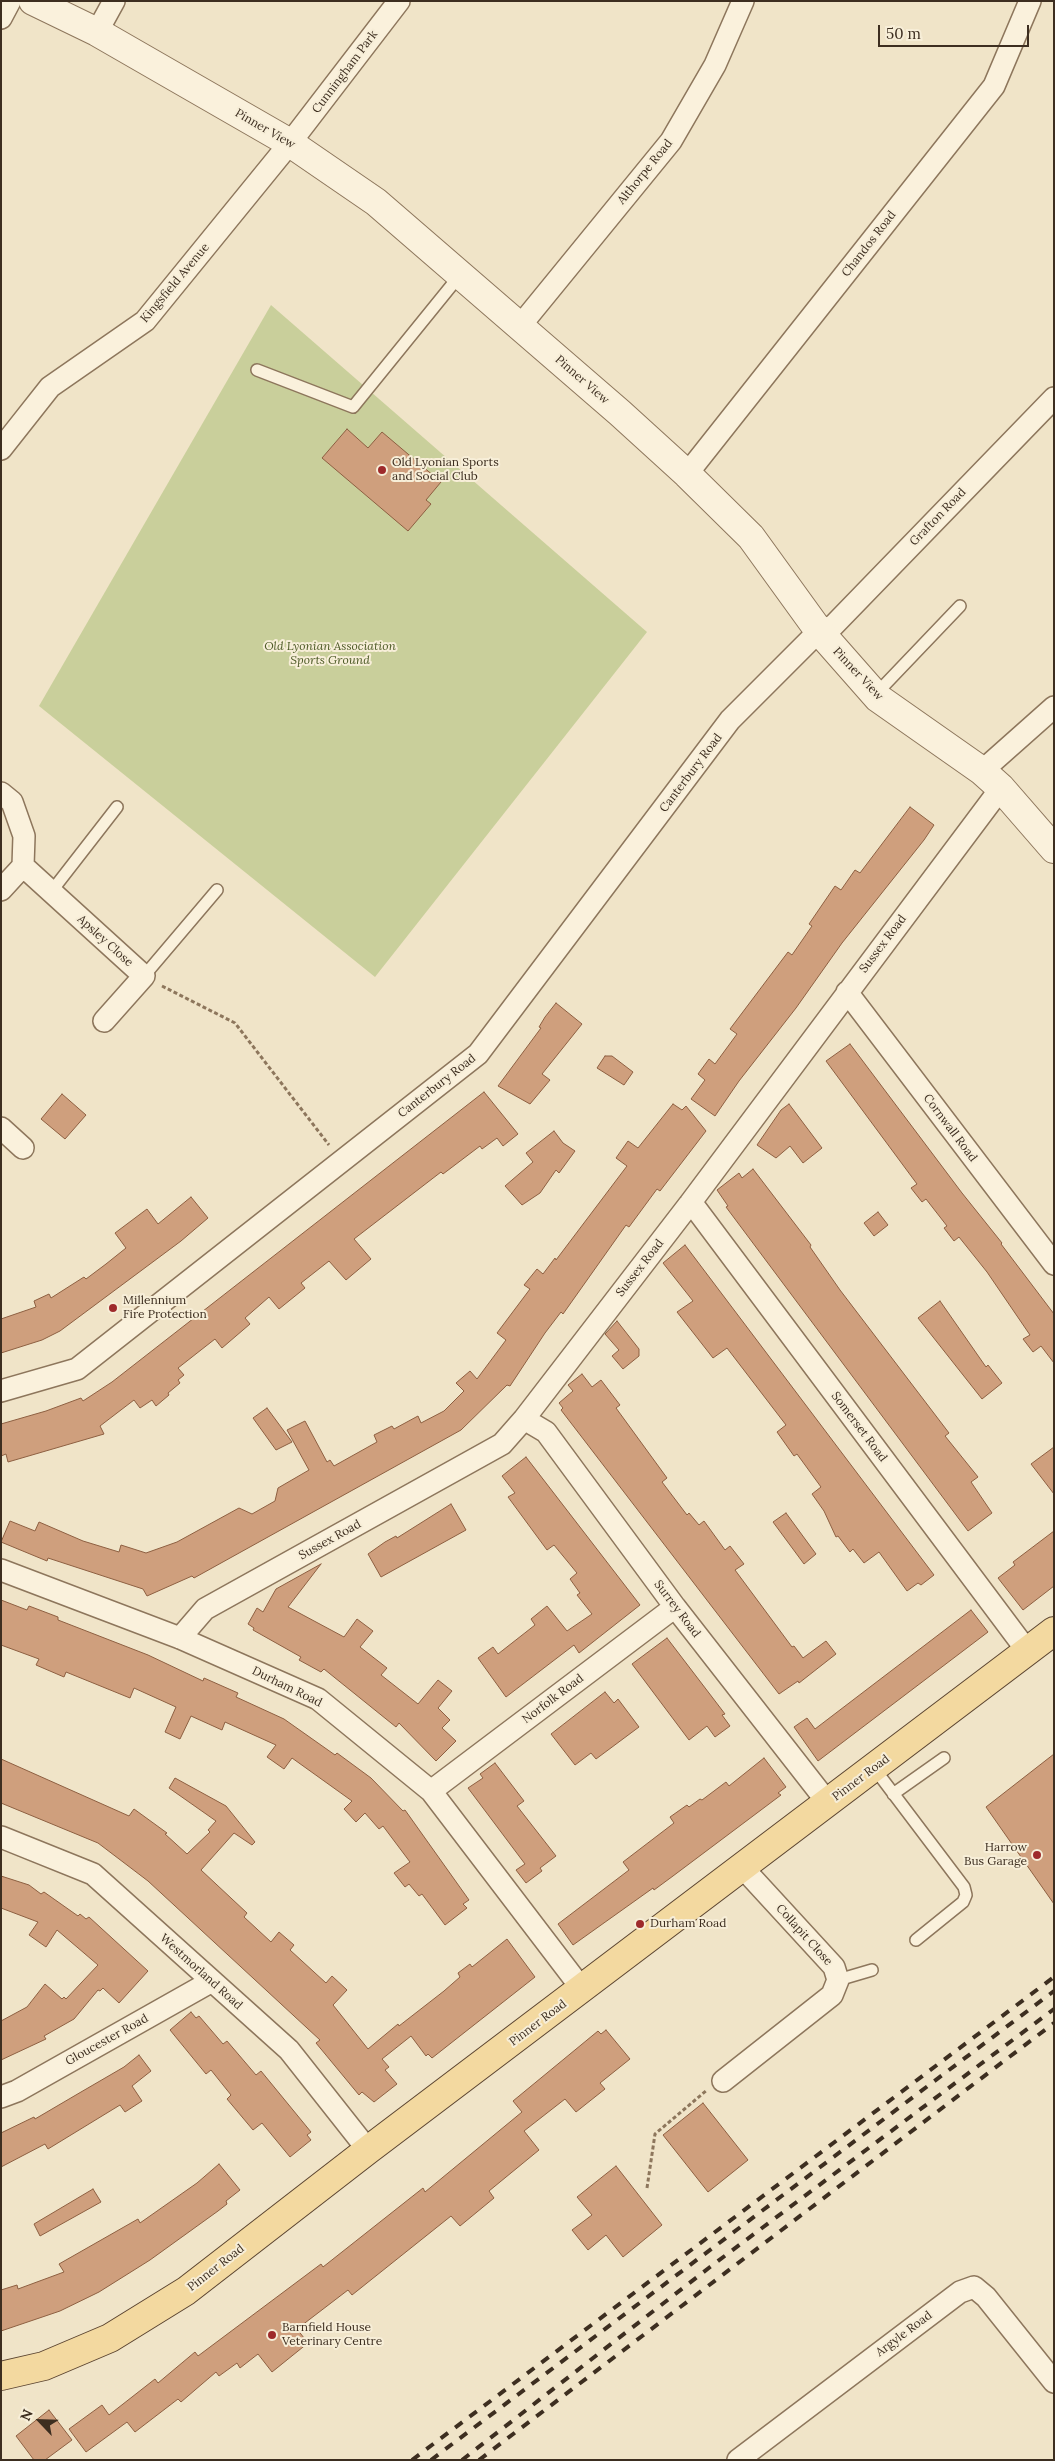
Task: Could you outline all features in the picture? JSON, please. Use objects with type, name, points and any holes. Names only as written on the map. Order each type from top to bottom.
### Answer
[{"type":"main road","name":"Pinner Road","points":[[1,2376],[44,2366],[110,2338],[186,2291],[368,2150],[1052,1635]]},
{"type":"street","points":[[1,18],[10,1]]},
{"type":"street","name":"Pinner View","points":[[34,1],[96,32],[290,143],[376,202],[687,474],[751,537],[819,631],[875,695],[992,779],[1054,849]]},
{"type":"street","points":[[96,32],[114,1]]},
{"type":"street","name":"Cunningham Park","points":[[290,143],[398,1]]},
{"type":"street","name":"Althorpe Road","points":[[520,326],[671,141],[715,65],[743,1]]},
{"type":"street","name":"Chandos Road","points":[[687,474],[994,86],[1030,1]]},
{"type":"street","name":"Kingsfield Avenue","points":[[1,449],[50,387],[145,321],[290,143]]},
{"type":"street","name":"Grafton Road","points":[[819,631],[833,626],[1054,398]]},
{"type":"street","name":"Canterbury Road","points":[[1,1391],[76,1369],[478,1054],[730,720],[819,631]]},
{"type":"street","name":"Sussex Road","points":[[180,1638],[205,1609],[502,1444],[524,1419],[691,1202],[847,992],[992,779],[1054,707]]},
{"type":"street","points":[[1,793],[12,802],[24,836],[23,866],[1,890]]},
{"type":"street","name":"Apsley Close","points":[[23,866],[144,976],[104,1021]]},
{"type":"street","name":"Cornwall Road","points":[[847,992],[1054,1264]]},
{"type":"street","points":[[1,1128],[23,1148]]},
{"type":"street","name":"Somerset Road","points":[[691,1202],[1028,1652]]},
{"type":"street","name":"Surrey Road","points":[[524,1419],[546,1432],[675,1607],[828,1803]]},
{"type":"street","name":"Durham Road","points":[[1,1570],[180,1638],[318,1699],[431,1791],[582,1989]]},
{"type":"street","name":"Norfolk Road","points":[[431,1791],[675,1607]]},
{"type":"street","name":"Westmorland Road","points":[[1,1837],[93,1874],[289,2050],[368,2150]]},
{"type":"street","name":"Collapit Close","points":[[723,2080],[832,1995],[838,1980],[834,1967],[743,1868]]},
{"type":"street","name":"Gloucester Road","points":[[1,2097],[17,2091],[212,1981]]},
{"type":"street","name":"Argyle Road","points":[[738,2460],[960,2292],[974,2287],[986,2297],[1054,2382]]},
{"type":"lane","points":[[257,370],[353,407],[460,276]]},
{"type":"lane","points":[[875,695],[960,606]]},
{"type":"lane","points":[[51,892],[117,807]]},
{"type":"lane","points":[[144,976],[217,890]]},
{"type":"lane","points":[[893,1794],[944,1758]]},
{"type":"lane","points":[[874,1768],[964,1886],[966,1895],[963,1902],[916,1940]]},
{"type":"lane","points":[[838,1980],[872,1970]]},
{"type":"path","points":[[144,976],[235,1023],[341,1160]]},
{"type":"path","points":[[647,2188],[654,2134],[714,2085],[723,2080]]},
{"type":"green space","name":"Old Lyonian Association Sports Ground","points":[[271,305],[647,632],[375,977],[39,706]]},
{"type":"building","name":"Old Lyonian Sports and Social Club","points":[[347,429],[368,448],[382,432],[441,482],[426,500],[431,504],[408,531],[322,458]]},
{"type":"building","points":[[910,807],[934,825],[842,943],[715,1116],[691,1099],[705,1080],[698,1074],[709,1059],[715,1064],[737,1034],[730,1029],[788,952],[792,955],[812,926],[809,924],[835,886],[841,890],[855,870],[860,873]]},
{"type":"building","points":[[556,1003],[582,1024],[542,1074],[550,1080],[530,1104],[498,1086],[541,1028],[539,1027]]},
{"type":"building","points":[[850,1044],[1054,1314],[1054,1363],[1041,1346],[1033,1352],[1023,1339],[1030,1335],[987,1272],[959,1237],[954,1241],[944,1228],[947,1226],[926,1199],[922,1202],[911,1188],[917,1184],[826,1061]]},
{"type":"building","points":[[605,1056],[612,1056],[633,1072],[624,1085],[597,1068]]},
{"type":"building","points":[[484,1092],[518,1134],[503,1146],[497,1138],[482,1149],[480,1146],[443,1174],[441,1172],[354,1239],[371,1259],[346,1280],[329,1261],[301,1283],[305,1288],[279,1309],[269,1297],[245,1318],[250,1324],[222,1348],[215,1339],[178,1368],[184,1375],[178,1380],[180,1383],[156,1406],[152,1400],[140,1408],[134,1400],[100,1426],[104,1434],[8,1462],[6,1454],[1,1456],[1,1424],[46,1411],[81,1398],[83,1401],[112,1382]]},
{"type":"building","points":[[62,1094],[86,1115],[65,1139],[41,1119]]},
{"type":"building","points":[[673,1104],[682,1110],[686,1106],[706,1131],[660,1191],[657,1189],[629,1227],[626,1225],[563,1314],[561,1312],[545,1333],[510,1386],[507,1385],[461,1430],[194,1578],[192,1576],[147,1596],[143,1589],[48,1558],[47,1561],[1,1542],[10,1521],[35,1531],[39,1522],[83,1541],[119,1552],[121,1545],[146,1553],[177,1542],[239,1508],[252,1514],[275,1501],[278,1488],[309,1470],[287,1430],[305,1421],[327,1462],[330,1460],[334,1466],[377,1442],[374,1435],[392,1426],[394,1429],[418,1416],[421,1423],[444,1411],[464,1391],[456,1383],[470,1371],[477,1379],[506,1340],[497,1333],[530,1289],[524,1285],[537,1269],[543,1274],[555,1258],[556,1260],[627,1166],[616,1158],[628,1141],[638,1148]]},
{"type":"building","points":[[789,1104],[822,1148],[803,1163],[790,1146],[776,1158],[757,1145],[781,1110]]},
{"type":"building","points":[[554,1131],[563,1143],[575,1151],[559,1173],[556,1170],[540,1193],[522,1205],[505,1186],[533,1162],[526,1153]]},
{"type":"building","points":[[753,1169],[811,1245],[810,1247],[840,1290],[949,1433],[945,1436],[978,1477],[971,1482],[992,1513],[968,1531],[726,1207],[728,1206],[717,1190],[739,1173],[742,1178]]},
{"type":"building","points":[[191,1197],[208,1218],[181,1241],[60,1331],[42,1340],[1,1353],[1,1319],[36,1307],[34,1301],[49,1294],[51,1298],[84,1277],[86,1279],[106,1264],[126,1248],[115,1233],[147,1209],[158,1224]]},
{"type":"building","points":[[878,1212],[888,1225],[874,1236],[864,1223]]},
{"type":"building","points":[[685,1245],[934,1575],[921,1585],[918,1583],[907,1591],[879,1552],[864,1563],[853,1549],[850,1552],[838,1536],[836,1537],[824,1511],[812,1494],[821,1487],[797,1454],[794,1456],[777,1432],[786,1425],[727,1348],[713,1358],[677,1312],[693,1301],[663,1263]]},
{"type":"building","points":[[940,1301],[986,1367],[988,1365],[1002,1383],[982,1399],[918,1318]]},
{"type":"building","points":[[617,1321],[639,1349],[639,1356],[623,1369],[612,1356],[619,1350],[605,1334]]},
{"type":"building","points":[[582,1374],[592,1387],[601,1380],[620,1405],[616,1408],[667,1478],[662,1482],[687,1515],[689,1513],[699,1525],[704,1521],[725,1550],[730,1546],[744,1564],[735,1570],[792,1647],[794,1646],[803,1658],[826,1641],[836,1654],[799,1683],[798,1681],[779,1694],[561,1410],[563,1408],[559,1403],[573,1391],[568,1385]]},
{"type":"building","points":[[267,1408],[292,1442],[276,1450],[253,1418]]},
{"type":"building","points":[[1054,1447],[1054,1494],[1031,1464]]},
{"type":"building","points":[[526,1457],[640,1605],[579,1653],[574,1645],[506,1697],[478,1658],[493,1647],[498,1654],[535,1625],[531,1619],[547,1606],[567,1631],[592,1614],[577,1595],[580,1593],[570,1579],[577,1573],[554,1545],[547,1550],[508,1497],[515,1493],[502,1476]]},
{"type":"building","points":[[451,1504],[466,1530],[381,1577],[368,1554],[385,1542],[396,1536],[397,1538]]},
{"type":"building","points":[[786,1513],[816,1554],[804,1564],[773,1522]]},
{"type":"building","points":[[1054,1531],[1054,1586],[1023,1610],[998,1578],[1015,1565],[1013,1562]]},
{"type":"building","points":[[321,1564],[288,1607],[344,1637],[357,1619],[373,1631],[360,1647],[387,1668],[381,1675],[418,1704],[438,1680],[452,1691],[438,1708],[450,1720],[442,1728],[456,1741],[436,1761],[399,1723],[396,1727],[324,1669],[321,1672],[299,1660],[301,1657],[253,1630],[254,1628],[248,1624],[257,1608],[263,1612],[276,1589]]},
{"type":"building","points":[[1,1600],[27,1610],[29,1606],[58,1617],[58,1620],[148,1655],[203,1681],[204,1678],[238,1693],[236,1697],[284,1719],[335,1755],[337,1753],[371,1778],[403,1811],[405,1810],[469,1900],[463,1904],[467,1908],[445,1925],[422,1894],[419,1896],[409,1884],[405,1887],[394,1873],[410,1862],[383,1826],[379,1829],[365,1813],[356,1822],[344,1809],[352,1801],[292,1758],[284,1769],[267,1757],[276,1745],[225,1722],[222,1730],[191,1716],[180,1739],[165,1732],[176,1707],[134,1688],[130,1698],[66,1672],[64,1677],[36,1665],[39,1659],[1,1645]]},
{"type":"building","points":[[971,1610],[988,1632],[818,1761],[794,1727],[807,1718],[815,1729]]},
{"type":"building","points":[[667,1638],[725,1714],[722,1715],[730,1726],[715,1737],[707,1726],[689,1740],[632,1664]]},
{"type":"building","points":[[605,1692],[614,1703],[618,1699],[639,1727],[596,1759],[591,1753],[575,1765],[551,1734]]},
{"type":"building","name":"Harrow Bus Garage","points":[[1054,1754],[1054,1904],[986,1807]]},
{"type":"building","points":[[764,1758],[786,1787],[778,1793],[781,1795],[654,1890],[653,1888],[573,1945],[558,1924],[629,1870],[623,1862],[674,1823],[670,1817],[687,1805],[689,1807],[700,1799],[702,1800],[726,1782],[729,1786]]},
{"type":"building","points":[[1,1759],[129,1816],[134,1809],[167,1833],[165,1834],[187,1854],[210,1832],[208,1830],[216,1821],[169,1788],[175,1778],[226,1806],[255,1842],[252,1845],[234,1833],[201,1870],[247,1913],[244,1917],[271,1942],[279,1932],[294,1945],[290,1950],[326,1983],[332,1976],[347,1990],[333,2005],[368,2049],[398,2024],[399,2026],[444,1991],[460,1977],[458,1973],[470,1964],[472,1967],[507,1939],[535,1977],[432,2058],[428,2054],[426,2056],[411,2036],[382,2059],[389,2067],[385,2070],[397,2084],[374,2102],[362,2092],[359,2095],[316,2043],[320,2040],[148,1881],[98,1843],[1,1803]]},
{"type":"building","points":[[495,1763],[524,1801],[517,1806],[556,1856],[540,1868],[542,1871],[526,1883],[516,1870],[525,1864],[468,1788],[483,1778],[480,1774]]},
{"type":"building","points":[[1,1876],[29,1885],[41,1894],[44,1892],[78,1916],[80,1914],[86,1919],[89,1917],[148,1971],[119,2003],[103,1988],[100,1991],[98,1990],[74,2019],[44,2036],[46,2039],[1,2060],[1,2021],[27,2007],[45,1984],[62,1999],[64,1997],[66,1999],[98,1965],[57,1930],[46,1947],[29,1935],[38,1922],[1,1908]]},
{"type":"building","points":[[191,2012],[196,2018],[199,2016],[223,2044],[227,2041],[256,2075],[261,2071],[311,2132],[307,2135],[311,2140],[290,2157],[262,2123],[253,2130],[227,2099],[231,2095],[211,2070],[206,2074],[170,2030]]},
{"type":"building","points":[[606,2030],[630,2059],[600,2083],[605,2089],[576,2112],[565,2099],[524,2131],[539,2150],[489,2191],[494,2198],[460,2226],[451,2216],[352,2295],[348,2290],[297,2329],[308,2343],[272,2372],[258,2354],[240,2368],[237,2363],[219,2376],[216,2372],[181,2402],[178,2399],[135,2432],[127,2422],[86,2452],[69,2429],[102,2405],[109,2415],[155,2379],[158,2383],[195,2352],[198,2356],[321,2264],[323,2267],[423,2188],[425,2192],[522,2112],[513,2101],[598,2031],[601,2034]]},
{"type":"building","points":[[139,2055],[151,2071],[132,2086],[142,2101],[125,2112],[120,2105],[48,2149],[45,2144],[1,2167],[1,2133],[34,2117],[35,2119],[124,2067]]},
{"type":"building","points":[[703,2103],[748,2160],[708,2192],[663,2135]]},
{"type":"building","points":[[219,2164],[240,2190],[226,2201],[227,2204],[218,2211],[150,2260],[99,2292],[60,2311],[1,2331],[1,2290],[17,2285],[18,2289],[64,2272],[59,2264],[138,2219],[140,2223],[197,2183]]},
{"type":"building","points":[[616,2166],[662,2225],[623,2257],[606,2235],[588,2250],[572,2230],[592,2215],[577,2197]]},
{"type":"building","points":[[93,2189],[101,2202],[40,2236],[34,2224]]},
{"type":"building","points":[[49,2410],[72,2440],[45,2460],[34,2460],[16,2436]]},
{"type":"railway","points":[[412,2460],[1054,1977]]},
{"type":"railway","points":[[431,2460],[1054,1991]]},
{"type":"railway","points":[[462,2460],[710,2267],[1054,2009]]},
{"type":"railway","points":[[479,2460],[1054,2023]]},
{"type":"place","name":"Old Lyonian Sports and Social Club","points":[[382,470]]},
{"type":"place","name":"Millennium Fire Protection","points":[[113,1308]]},
{"type":"place","name":"Harrow Bus Garage","points":[[1037,1855]]},
{"type":"place","name":"Durham Road","points":[[640,1924]]},
{"type":"place","name":"Barnfield House Veterinary Centre","points":[[272,2335]]}]
